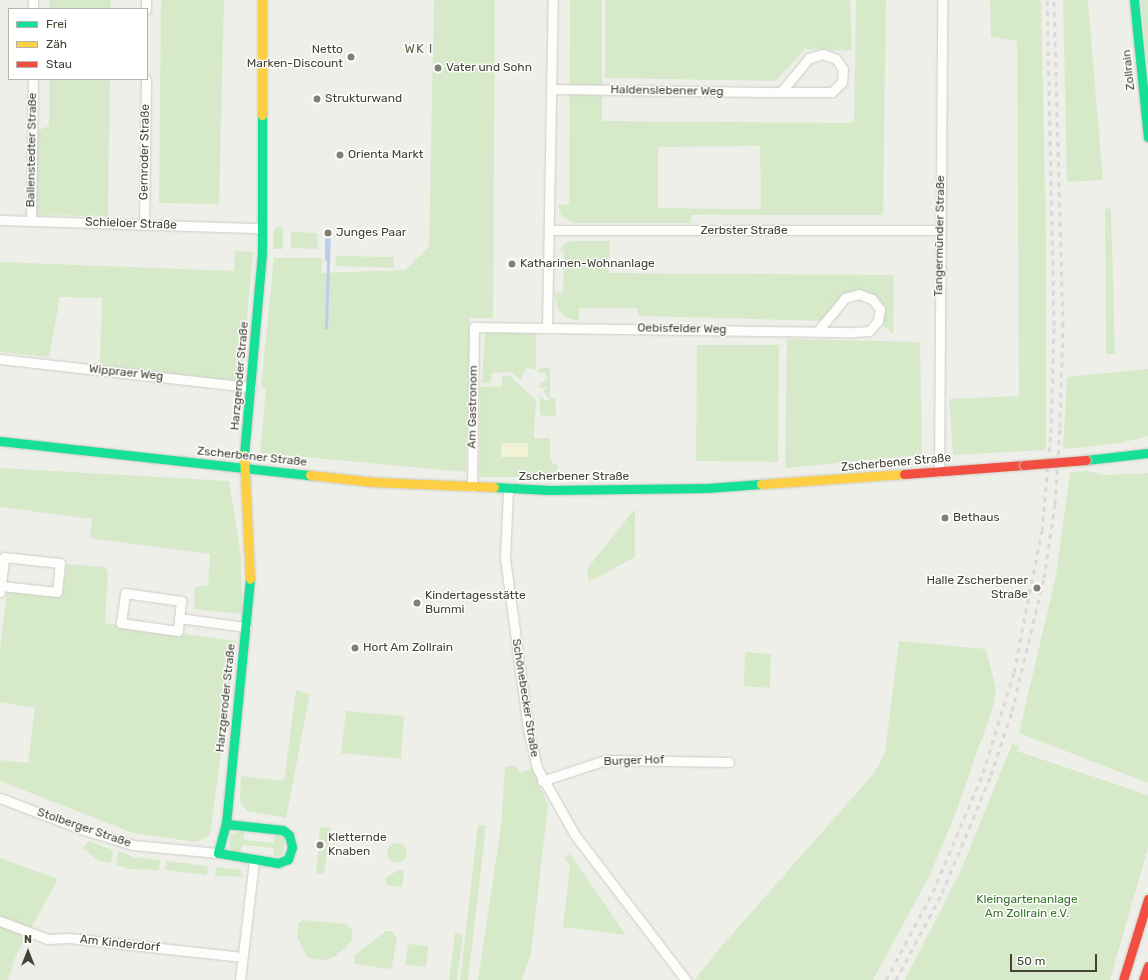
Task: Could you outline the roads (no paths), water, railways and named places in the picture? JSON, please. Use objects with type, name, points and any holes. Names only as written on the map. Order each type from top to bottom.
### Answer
[{"type":"street","name":"Harzgeroder Straße","points":[[218,853],[226,824],[250,580],[247,487],[243,468],[260,282],[262,0]]},
{"type":"street","points":[[547,328],[553,89],[553,0]]},
{"type":"street","name":"Tangermünder Straße","points":[[939,472],[942,0]]},
{"type":"street","name":"Zollrain","points":[[1134,0],[1148,137]]},
{"type":"street","name":"Haldenslebener Weg","points":[[553,89],[781,92],[832,92],[842,82],[844,69],[836,59],[823,54],[809,58],[781,92]]},
{"type":"street","name":"Ballenstedter Straße","points":[[31,220],[33,80]]},
{"type":"street","name":"Gernroder Straße","points":[[144,225],[146,80]]},
{"type":"street","name":"Schieloer Straße","points":[[0,220],[261,228]]},
{"type":"street","name":"Zerbster Straße","points":[[549,230],[940,230]]},
{"type":"street","name":"Oebisfelder Weg","points":[[474,327],[817,332],[869,331],[878,321],[880,309],[872,299],[859,294],[845,298],[817,332]]},
{"type":"street","name":"Am Gastronom","points":[[472,487],[474,327]]},
{"type":"street","name":"Wippraer Weg","points":[[0,359],[251,387]]},
{"type":"street","name":"Zscherbener Straße","points":[[0,441],[374,482],[508,489],[707,488],[939,472],[1086,460],[1148,453]]},
{"type":"street","name":"Schönebecker Straße","points":[[508,489],[505,558],[528,729],[542,781],[574,835],[686,980]]},
{"type":"street","points":[[4,557],[60,563],[57,592],[0,589],[4,557]]},
{"type":"street","points":[[125,593],[182,601],[179,618],[178,631],[121,623],[125,593]]},
{"type":"street","points":[[179,618],[246,627]]},
{"type":"street","name":"Burger Hof","points":[[542,781],[606,760],[729,762]]},
{"type":"street","name":"Stolberger Straße","points":[[0,798],[84,830],[133,846],[218,853]]},
{"type":"street","points":[[218,853],[254,861],[278,863],[288,859],[292,847],[289,835],[282,830],[226,824]]},
{"type":"street","points":[[240,980],[254,861]]},
{"type":"street","points":[[1123,980],[1148,899]]},
{"type":"street","name":"Am Kinderdorf","points":[[0,921],[48,939],[69,938],[242,957]]},
{"type":"street","points":[[1144,980],[1148,966]]},
{"type":"water","points":[[325,233],[331,233],[328,329],[325,329],[327,261],[325,261]]},
{"type":"railway","points":[[886,980],[933,892],[983,773],[1014,672],[1042,531],[1051,433],[1054,325],[1047,0]]},
{"type":"railway","points":[[896,980],[942,893],[991,775],[1012,711],[1044,578],[1055,504],[1060,427],[1063,326],[1054,0]]},
{"type":"place","name":"Netto Marken-Discount","points":[[351,57]]},
{"type":"place","name":"Vater und Sohn","points":[[438,68]]},
{"type":"place","name":"Strukturwand","points":[[317,99]]},
{"type":"place","name":"Orienta Markt","points":[[340,155]]},
{"type":"place","name":"Junges Paar","points":[[328,233]]},
{"type":"place","name":"Katharinen-Wohnanlage","points":[[512,264]]},
{"type":"place","name":"Bethaus","points":[[945,518]]},
{"type":"place","name":"Halle Zscherbener Straße","points":[[1037,588]]},
{"type":"place","name":"Kindertagesstätte Bummi","points":[[417,603]]},
{"type":"place","name":"Hort Am Zollrain","points":[[355,648]]},
{"type":"place","name":"Kletternde Knaben","points":[[320,845]]},
{"type":"district","name":"WK I","points":[[419,49]]},
{"type":"park label","name":"Kleingartenanlage Am Zollrain e.V.","points":[[1027,907]]}]
